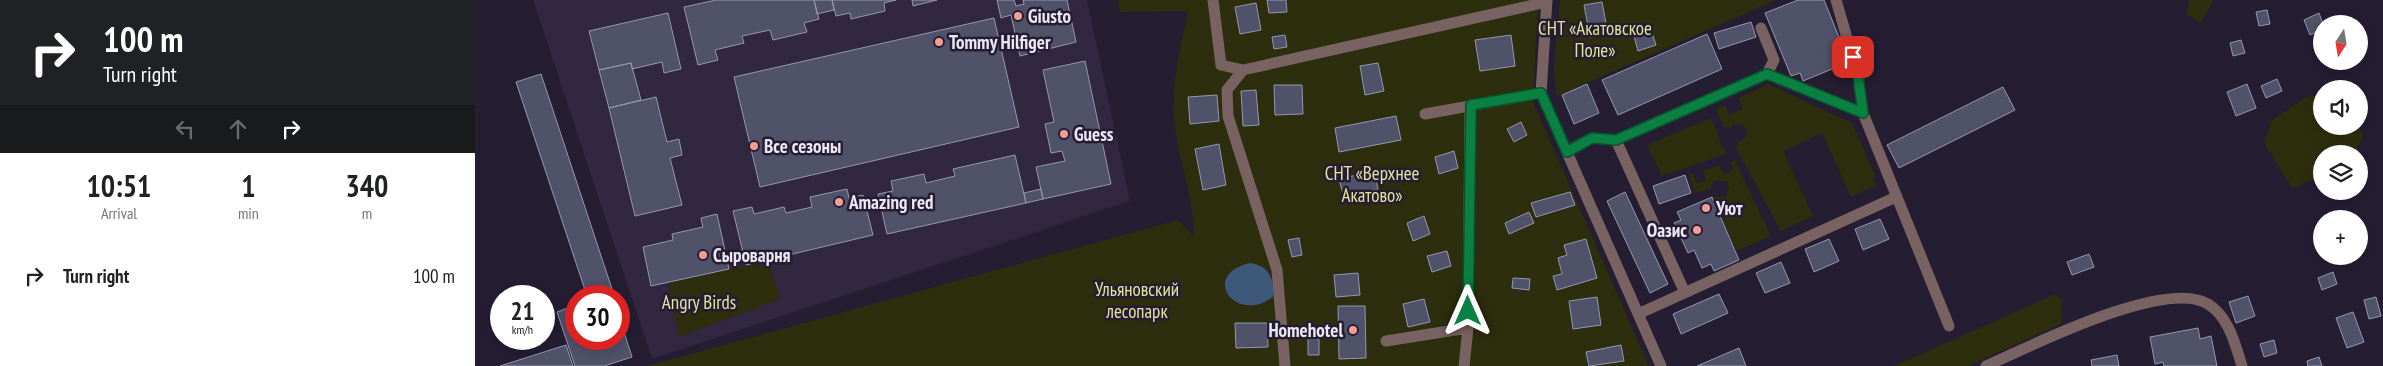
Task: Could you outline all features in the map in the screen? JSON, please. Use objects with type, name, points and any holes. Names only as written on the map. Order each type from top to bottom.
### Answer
[{"type":"street","points":[[1213,0],[1221,65],[1243,70],[1547,1],[1541,93],[1661,366]]},
{"type":"street","points":[[1836,0],[1858,76],[1863,113],[1949,326]]},
{"type":"street","points":[[1567,152],[1592,138],[1616,140],[1767,74],[1774,60],[1761,28]]},
{"type":"street","points":[[1243,70],[1227,90],[1228,116],[1277,270],[1285,366]]},
{"type":"street","points":[[1767,74],[1863,113]]},
{"type":"street","points":[[1425,114],[1541,93]]},
{"type":"street","points":[[1464,366],[1468,328],[1471,105]]},
{"type":"street","points":[[1616,140],[1685,293]]},
{"type":"street","points":[[1638,314],[1896,197]]},
{"type":"street","points":[[1986,366],[2079,325],[2155,300],[2193,298],[2208,304],[2224,319],[2242,366]]},
{"type":"street","points":[[1386,341],[1468,328]]},
{"type":"shaded area","points":[[533,0],[1087,0],[1130,201],[652,359],[630,293],[630,285],[627,285]]},
{"type":"green space","name":"СНТ «Верхнее Акатово»","points":[[1118,0],[1538,0],[1533,102],[1649,366],[647,366],[1178,220],[1194,236],[1191,206],[1178,148],[1173,105],[1177,64],[1188,11],[1120,12]]},
{"type":"green space","name":"СНТ «Акатовское Поле»","points":[[1560,0],[1776,0],[1557,96],[1554,69]]},
{"type":"green space","points":[[2189,0],[2213,0],[2201,23],[2187,15]]},
{"type":"green space","points":[[1768,84],[1852,123],[1876,177],[1873,178],[1876,185],[1851,197],[1822,133],[1783,151],[1813,216],[1781,231],[1736,148],[1738,142],[1747,136],[1744,125],[1733,124],[1731,128],[1724,127],[1716,109],[1725,105],[1729,115],[1743,109],[1739,98]]},
{"type":"green space","points":[[2313,96],[2313,135],[2363,136],[2358,145],[2313,145],[2313,180],[2292,188],[2264,143],[2272,120],[2305,98]]},
{"type":"green space","points":[[1711,118],[1726,154],[1662,176],[1647,145]]},
{"type":"green space","points":[[1735,160],[1771,236],[1737,251],[1713,197],[1725,197],[1729,189],[1727,182],[1717,180],[1710,189],[1695,193],[1688,175],[1693,174],[1697,184],[1706,180],[1703,171],[1720,165],[1724,174],[1733,170],[1730,162]]},
{"type":"green space","name":"Angry Birds","points":[[768,260],[780,299],[679,337],[668,283]]},
{"type":"green space","points":[[2056,294],[2062,301],[2061,324],[1968,366],[1894,366]]},
{"type":"water","points":[[1250,263],[1262,267],[1269,274],[1273,284],[1273,297],[1262,303],[1248,305],[1238,303],[1231,298],[1226,291],[1225,283],[1228,275],[1236,268]]},
{"type":"building","points":[[716,0],[814,0],[819,19],[804,23],[807,32],[773,40],[770,30],[742,36],[744,43],[715,50],[718,60],[698,65],[684,7]]},
{"type":"building","points":[[814,0],[832,0],[834,10],[817,14]]},
{"type":"building","points":[[832,0],[896,0],[884,3],[885,11],[851,19],[850,13],[836,16]]},
{"type":"building","points":[[912,0],[937,0],[913,6]]},
{"type":"building","points":[[997,0],[1014,0],[1016,6],[1024,4],[1023,0],[1067,0],[1076,42],[1020,56],[1011,15],[1001,18]]},
{"type":"building","points":[[1267,0],[1286,0],[1287,12],[1269,13]]},
{"type":"building","points":[[1798,0],[1824,0],[1849,62],[1803,81],[1800,73],[1791,76],[1765,13]]},
{"type":"building","points":[[1602,2],[1608,34],[1590,37],[1584,5]]},
{"type":"building","points":[[1256,3],[1261,30],[1240,34],[1235,7]]},
{"type":"building","points":[[2267,10],[2270,24],[2259,26],[2256,12]]},
{"type":"building","points":[[668,13],[681,69],[664,73],[662,62],[632,69],[631,63],[599,70],[589,31]]},
{"type":"building","points":[[2313,16],[2313,34],[2310,35],[2304,20]]},
{"type":"building","points":[[994,18],[1019,127],[760,187],[734,77]]},
{"type":"building","points":[[1751,22],[1756,37],[1719,49],[1714,33]]},
{"type":"building","points":[[1651,30],[1656,45],[1638,51],[1634,36]]},
{"type":"building","points":[[1707,34],[1722,69],[1618,115],[1602,80]]},
{"type":"building","points":[[1285,35],[1287,47],[1274,49],[1272,37]]},
{"type":"building","points":[[1511,35],[1515,66],[1480,71],[1475,40]]},
{"type":"building","points":[[2241,40],[2245,53],[2233,56],[2230,43]]},
{"type":"building","points":[[1085,61],[1111,184],[1043,199],[1036,167],[1065,161],[1062,151],[1051,153],[1045,124],[1054,122],[1043,70]]},
{"type":"building","points":[[631,63],[641,100],[609,108],[599,70]]},
{"type":"building","points":[[1378,63],[1384,91],[1365,95],[1360,66]]},
{"type":"building","points":[[541,74],[611,285],[583,285],[516,82]]},
{"type":"building","points":[[2277,79],[2282,91],[2266,98],[2261,86]]},
{"type":"building","points":[[1587,84],[1599,113],[1574,124],[1562,95]]},
{"type":"building","points":[[2247,84],[2256,108],[2236,116],[2227,92]]},
{"type":"building","points":[[1274,85],[1302,85],[1303,114],[1275,115]]},
{"type":"building","points":[[2003,87],[2015,110],[1899,168],[1887,145]]},
{"type":"building","points":[[1256,90],[1259,125],[1243,126],[1241,91]]},
{"type":"building","points":[[1217,95],[1219,121],[1190,124],[1188,97]]},
{"type":"building","points":[[656,97],[667,142],[679,139],[682,155],[670,158],[682,205],[635,216],[609,108]]},
{"type":"building","points":[[1396,116],[1401,140],[1339,152],[1335,128]]},
{"type":"building","points":[[1521,122],[1527,135],[1514,142],[1507,129]]},
{"type":"building","points":[[1219,144],[1226,185],[1203,190],[1195,149]]},
{"type":"building","points":[[1454,151],[1458,168],[1439,174],[1435,157]]},
{"type":"building","points":[[1015,155],[1026,203],[887,234],[878,194],[893,191],[891,181],[924,174],[926,183],[955,176],[953,169]]},
{"type":"building","points":[[1374,171],[1378,189],[1344,198],[1339,179]]},
{"type":"building","points":[[1685,175],[1691,193],[1659,204],[1653,186]]},
{"type":"building","points":[[847,189],[849,198],[863,195],[873,235],[746,265],[733,211],[752,207],[754,214],[784,207],[786,213],[812,207],[810,197]]},
{"type":"building","points":[[1041,189],[1043,199],[1026,203],[1024,193]]},
{"type":"building","points":[[1570,192],[1575,205],[1536,217],[1531,203]]},
{"type":"building","points":[[1625,192],[1668,284],[1650,293],[1607,201]]},
{"type":"building","points":[[1712,197],[1739,260],[1714,271],[1711,264],[1702,268],[1694,250],[1688,253],[1674,223],[1681,220],[1677,212]]},
{"type":"building","points":[[1529,212],[1534,223],[1509,234],[1505,223]]},
{"type":"building","points":[[717,214],[729,269],[651,286],[643,247],[673,240],[672,234],[703,227],[701,218]]},
{"type":"building","points":[[1424,216],[1430,234],[1413,241],[1407,223]]},
{"type":"building","points":[[1880,219],[1889,239],[1863,250],[1855,229]]},
{"type":"building","points":[[1299,238],[1302,255],[1292,257],[1288,240]]},
{"type":"building","points":[[1586,239],[1597,278],[1557,290],[1553,276],[1562,274],[1558,258],[1567,255],[1564,245]]},
{"type":"building","points":[[1829,239],[1839,261],[1814,272],[1805,249]]},
{"type":"building","points":[[1447,251],[1451,266],[1432,272],[1427,256]]},
{"type":"building","points":[[2089,254],[2094,267],[2072,275],[2067,262]]},
{"type":"building","points":[[1781,262],[1790,283],[1765,293],[1756,273]]},
{"type":"building","points":[[2333,272],[2337,284],[2322,290],[2318,278]]},
{"type":"building","points":[[1358,273],[1360,295],[1336,297],[1334,275]]},
{"type":"building","points":[[1513,278],[1530,279],[1529,290],[1512,288]]},
{"type":"building","points":[[1719,294],[1728,313],[1681,334],[1673,314]]},
{"type":"building","points":[[2248,296],[2255,316],[2236,323],[2229,302]]},
{"type":"building","points":[[1597,297],[1601,325],[1573,329],[1569,301]]},
{"type":"building","points":[[2376,297],[2381,316],[2369,319],[2364,300]]},
{"type":"building","points":[[1424,299],[1430,322],[1408,327],[1403,304]]},
{"type":"building","points":[[1338,306],[1365,306],[1366,358],[1339,359]]},
{"type":"building","points":[[565,309],[565,336],[557,312]]},
{"type":"building","points":[[2353,312],[2364,342],[2347,348],[2336,318]]},
{"type":"building","points":[[1235,323],[1267,323],[1268,347],[1236,348]]},
{"type":"building","points":[[2198,328],[2200,339],[2211,336],[2217,366],[2164,366],[2163,362],[2155,364],[2150,337]]},
{"type":"building","points":[[1308,339],[1319,339],[1319,355],[1308,355]]},
{"type":"building","points":[[2274,340],[2277,353],[2264,357],[2260,344]]},
{"type":"building","points":[[565,345],[565,350],[568,350],[573,366],[500,366],[555,350]]},
{"type":"building","points":[[1621,345],[1624,361],[1589,366],[1586,352]]},
{"type":"building","points":[[1739,348],[1746,366],[1697,366]]},
{"type":"building","points":[[570,350],[630,350],[632,357],[604,366],[575,366]]},
{"type":"building","points":[[2117,355],[2119,366],[2092,366],[2091,360]]},
{"type":"building","points":[[2319,357],[2322,366],[2308,366],[2307,361]]},
{"type":"place","name":"Giusto","points":[[1018,16]]},
{"type":"place","name":"Tommy Hilfiger","points":[[939,42]]},
{"type":"place","name":"Guess","points":[[1064,134]]},
{"type":"place","name":"Все сезоны","points":[[754,146]]},
{"type":"place","name":"Amazing red","points":[[839,202]]},
{"type":"place","name":"Уют","points":[[1706,208]]},
{"type":"place","name":"Оазис","points":[[1697,230]]},
{"type":"place","name":"Сыроварня","points":[[703,255]]},
{"type":"place","name":"Homehotel","points":[[1353,330]]},
{"type":"route","points":[[1468,311],[1471,105],[1541,93],[1567,152],[1592,138],[1616,140],[1767,74],[1863,113],[1858,76],[1853,57]]},
{"type":"park label","name":"Ульяновский лесопарк","points":[[1137,300]]}]
